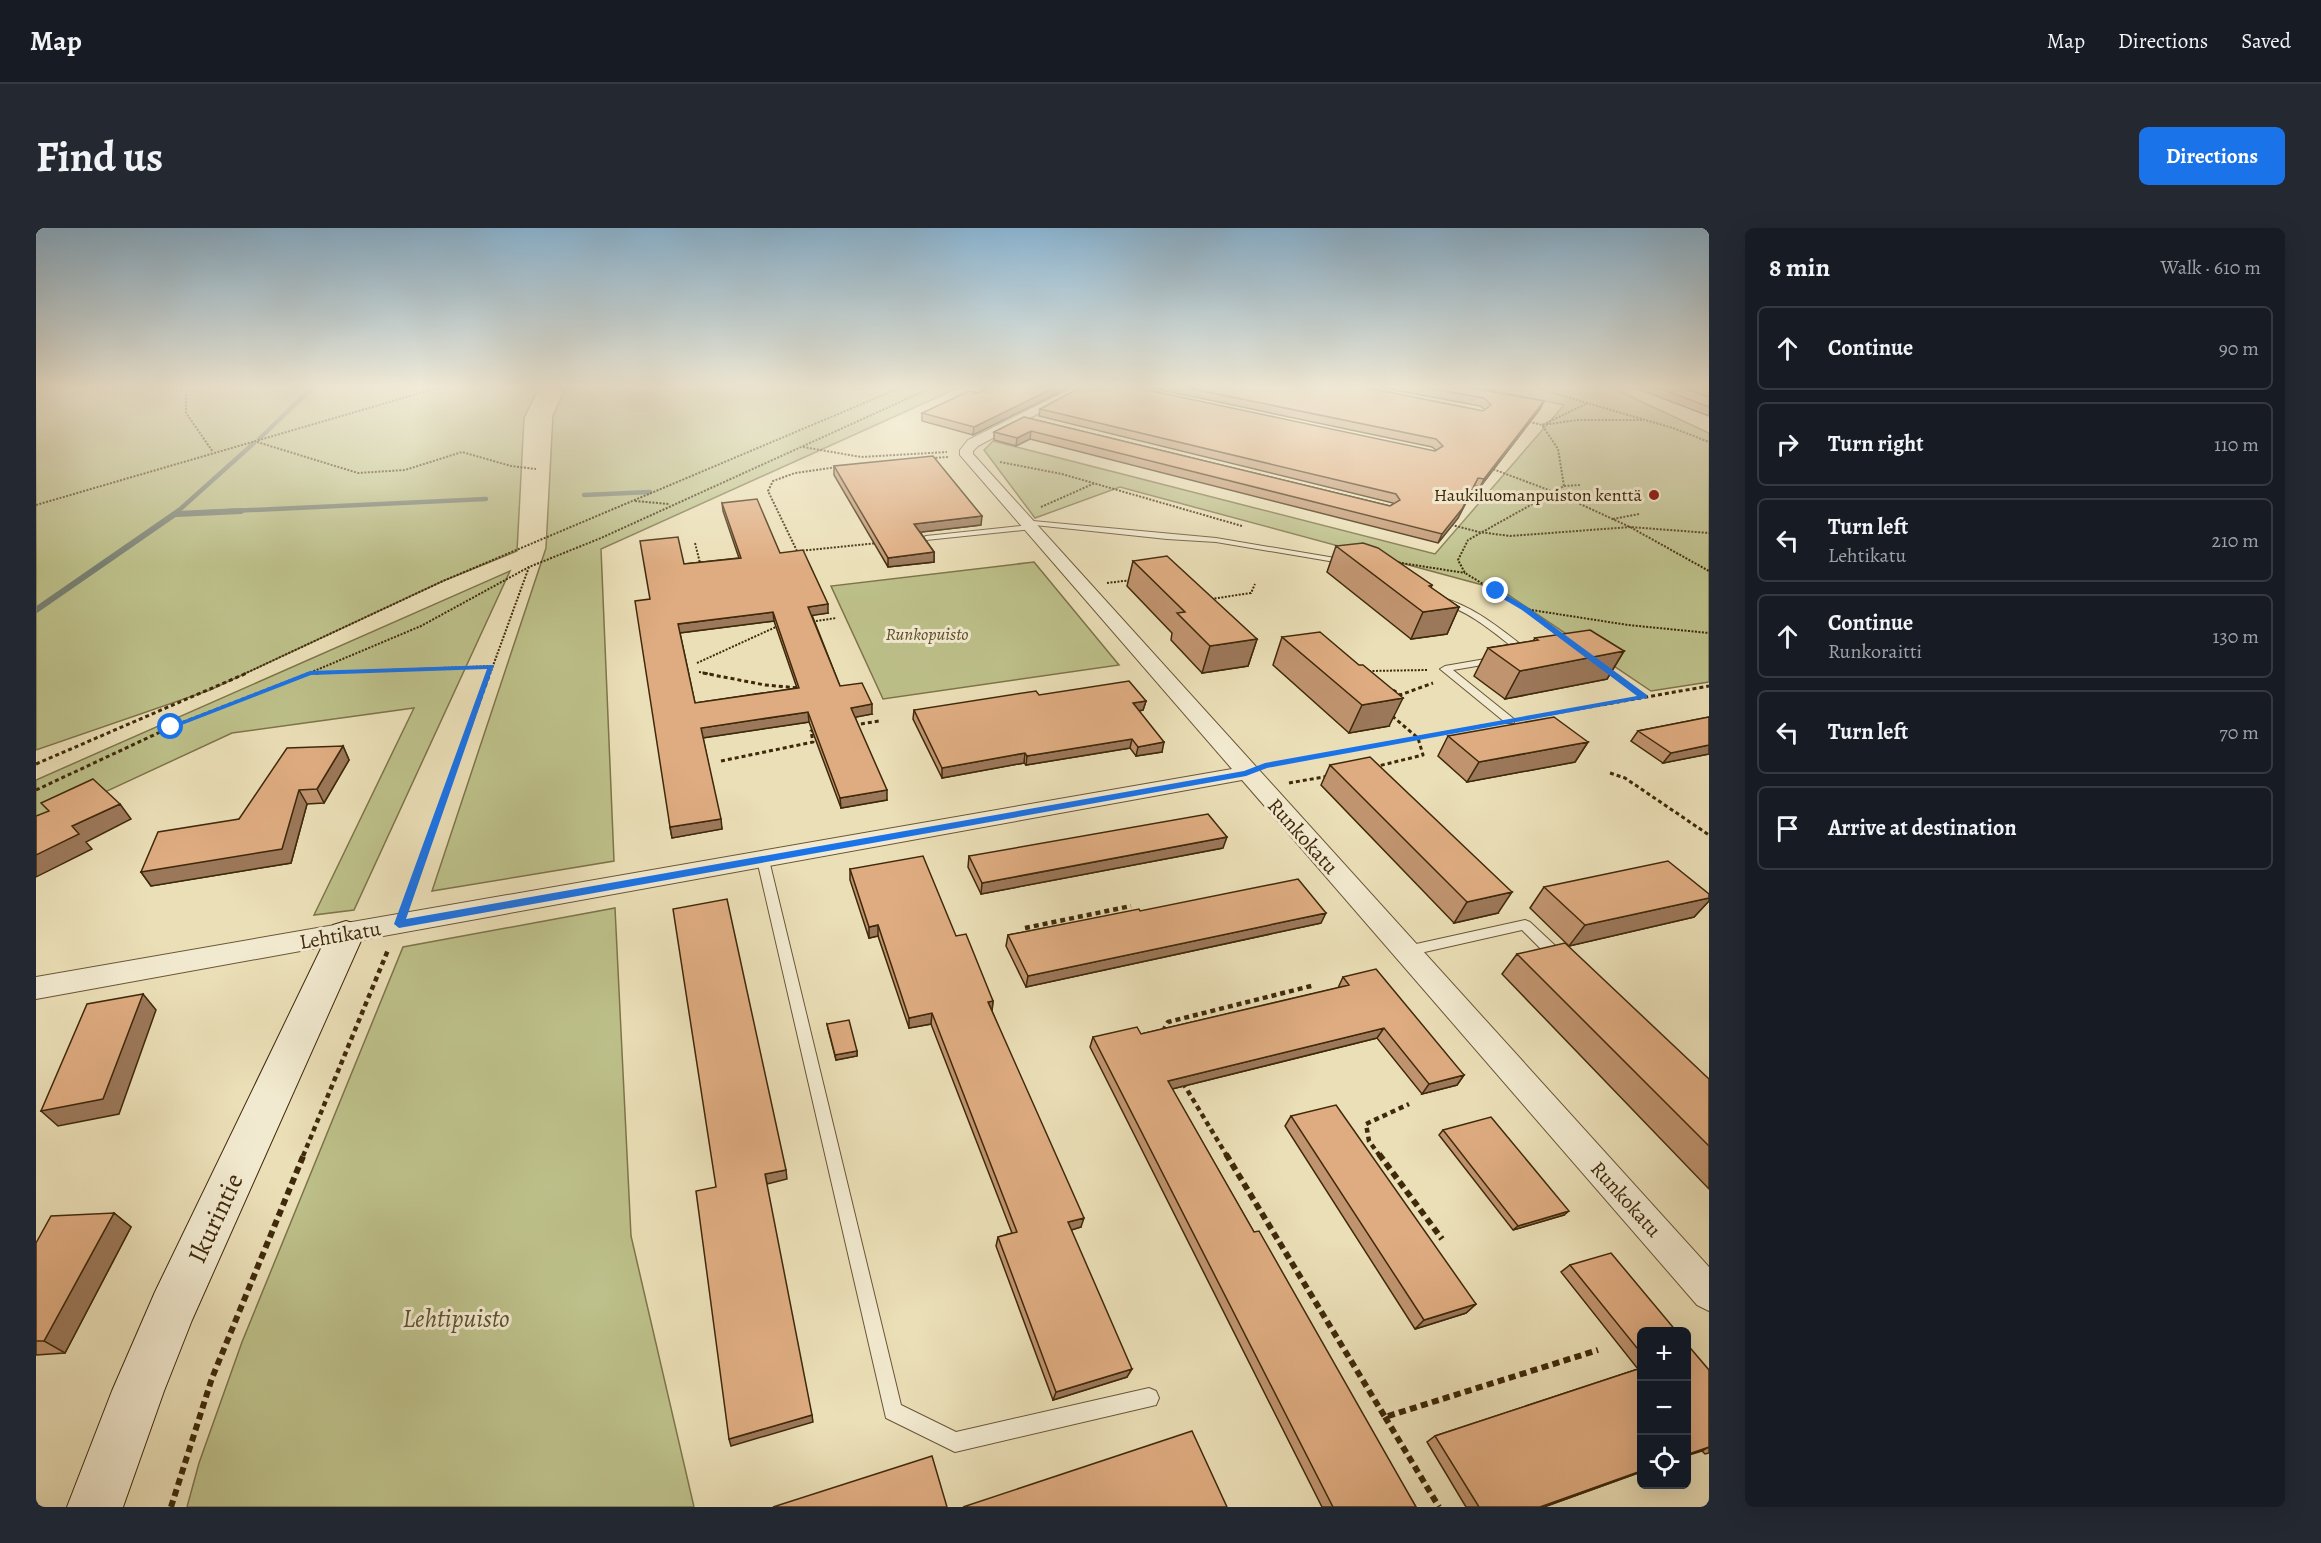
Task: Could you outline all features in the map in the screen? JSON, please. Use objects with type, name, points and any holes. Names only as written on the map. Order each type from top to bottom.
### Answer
[{"type":"street","points":[[969,456],[974,447]]},
{"type":"street","name":"Runkokatu","points":[[969,456],[1246,773],[1407,951],[1709,1293]]},
{"type":"street","name":"Lehtikatu","points":[[36,988],[1246,773]]},
{"type":"street","name":"Ikurintie","points":[[95,1507],[138,1391],[172,1309],[346,934]]},
{"type":"lane","points":[[926,538],[1024,520],[1167,537],[1216,540],[1357,564]]},
{"type":"lane","points":[[1433,599],[1453,603],[1477,616],[1520,648],[1520,656],[1445,669]]},
{"type":"lane","points":[[1445,669],[1510,721]]},
{"type":"lane","points":[[763,860],[893,1411],[955,1442],[1149,1398]]},
{"type":"lane","points":[[1407,951],[1525,925],[1567,967]]},
{"type":"path","points":[[209,447],[213,452]]},
{"type":"path","points":[[36,505],[234,447]]},
{"type":"path","points":[[274,447],[358,473],[405,470],[462,452],[511,466],[536,469]]},
{"type":"path","points":[[36,764],[210,690],[443,581],[762,447]]},
{"type":"path","points":[[36,790],[171,727],[310,673],[421,626],[530,567],[601,538],[800,447],[861,457],[969,456],[1004,462],[1096,483],[1249,528]]},
{"type":"path","points":[[1556,447],[1564,486]]},
{"type":"path","points":[[931,458],[969,456]]},
{"type":"path","points":[[842,467],[795,473],[773,481],[768,491],[797,551],[926,538]]},
{"type":"path","points":[[1486,467],[1554,492],[1630,527],[1709,571]]},
{"type":"path","points":[[1024,520],[1042,507],[1096,483]]},
{"type":"path","points":[[1465,573],[1458,560],[1467,540],[1564,486],[1580,485]]},
{"type":"path","points":[[634,501],[672,504]]},
{"type":"path","points":[[1612,519],[1639,514]]},
{"type":"path","points":[[1448,524],[1479,532],[1510,536],[1535,536],[1630,527],[1709,533]]},
{"type":"path","points":[[695,543],[703,572]]},
{"type":"path","points":[[1385,560],[1465,573],[1524,609],[1566,641]]},
{"type":"path","points":[[171,1507],[212,1378],[399,924],[491,666],[530,567]]},
{"type":"path","points":[[1103,584],[1140,579]]},
{"type":"path","points":[[1206,600],[1251,593],[1255,584]]},
{"type":"path","points":[[1524,609],[1608,623],[1709,633]]},
{"type":"path","points":[[801,623],[836,618]]},
{"type":"path","points":[[697,663],[778,626]]},
{"type":"path","points":[[310,673],[491,666]]},
{"type":"path","points":[[1600,666],[1644,697]]},
{"type":"path","points":[[1371,677],[1361,672],[1445,669]]},
{"type":"path","points":[[1390,689],[1400,694],[1438,681],[1445,669]]},
{"type":"path","points":[[699,672],[765,685],[801,688]]},
{"type":"path","points":[[1246,773],[1265,766],[1709,686]]},
{"type":"path","points":[[1365,769],[1423,755],[1418,738],[1385,711]]},
{"type":"path","points":[[845,726],[879,722]]},
{"type":"path","points":[[721,761],[813,742],[811,731],[822,729]]},
{"type":"path","points":[[1610,773],[1625,778],[1709,835]]},
{"type":"path","points":[[1282,784],[1334,775]]},
{"type":"path","points":[[1025,928],[1131,906]]},
{"type":"path","points":[[1157,1041],[1168,1022],[1315,985]]},
{"type":"path","points":[[1181,1081],[1439,1507]]},
{"type":"path","points":[[1409,1104],[1366,1124],[1369,1141],[1442,1239]]},
{"type":"path","points":[[1385,1417],[1598,1350]]},
{"type":"green space","points":[[36,447],[522,447],[517,551],[443,581],[210,690],[36,750]]},
{"type":"green space","points":[[551,447],[828,447],[601,549],[614,861],[432,891],[546,548]]},
{"type":"green space","points":[[987,447],[1015,447],[1435,554],[1528,447],[1709,447],[1709,682],[1651,691],[1501,590],[1120,487],[1035,518],[984,450]]},
{"type":"green space","name":"Runkopuisto","points":[[1034,562],[1119,665],[883,699],[831,586]]},
{"type":"green space","points":[[510,571],[354,910],[314,915],[414,708],[232,733],[36,824],[36,780]]},
{"type":"green space","name":"Lehtipuisto","points":[[615,908],[631,1236],[694,1507],[187,1507],[199,1463],[242,1342],[403,947]]},
{"type":"building","points":[[1094,447],[1146,447],[1390,506],[1400,500],[1396,494],[1198,447],[1415,447],[1435,451],[1442,447],[1509,447],[1484,479],[1478,478],[1462,509],[1442,534]]},
{"type":"building","points":[[933,456],[982,516],[914,524],[934,552],[888,558],[834,466]]},
{"type":"building","points":[[757,499],[780,553],[803,550],[828,604],[808,607],[840,686],[862,683],[872,704],[851,708],[887,790],[840,798],[808,712],[701,728],[721,819],[670,827],[635,601],[650,599],[640,541],[678,537],[684,564],[741,558],[722,503]],"holes":[[[773,612],[799,688],[695,703],[678,624]]]},
{"type":"building","points":[[1363,543],[1378,548],[1432,585],[1429,586],[1459,607],[1423,612],[1336,546]]},
{"type":"building","points":[[1167,556],[1257,639],[1210,646],[1177,613],[1185,612],[1133,561]]},
{"type":"building","points":[[1590,630],[1624,651],[1520,671],[1488,648],[1538,640],[1535,638]]},
{"type":"building","points":[[1320,632],[1403,698],[1362,705],[1282,637]]},
{"type":"building","points":[[1129,681],[1146,701],[1133,703],[1164,742],[1138,747],[1132,739],[1027,756],[1025,753],[942,768],[914,710],[1036,691],[1039,695]]},
{"type":"building","points":[[1554,717],[1588,742],[1479,762],[1448,736]]},
{"type":"building","points":[[1709,717],[1709,745],[1671,753],[1638,731]]},
{"type":"building","points":[[343,746],[317,789],[299,790],[282,849],[141,872],[158,832],[239,819],[287,748]]},
{"type":"building","points":[[1370,757],[1512,892],[1467,902],[1330,765]]},
{"type":"building","points":[[93,779],[120,804],[72,826],[79,834],[36,855],[36,816],[49,811],[41,803]]},
{"type":"building","points":[[1208,814],[1227,837],[982,883],[969,856]]},
{"type":"building","points":[[923,856],[956,936],[966,934],[993,1001],[988,1002],[1084,1218],[1068,1222],[1132,1369],[1056,1392],[998,1237],[1017,1232],[932,1013],[909,1018],[878,925],[869,927],[850,869]]},
{"type":"building","points":[[1668,861],[1709,894],[1709,898],[1585,925],[1544,887]]},
{"type":"building","points":[[1298,879],[1326,913],[1028,976],[1008,935],[1139,909],[1140,911]]},
{"type":"building","points":[[727,899],[786,1170],[765,1174],[812,1415],[729,1439],[696,1191],[716,1187],[673,909]]},
{"type":"building","points":[[1565,943],[1709,1079],[1709,1146],[1517,954]]},
{"type":"building","points":[[1376,969],[1464,1075],[1429,1084],[1384,1028],[1168,1081],[1254,1232],[1259,1231],[1416,1507],[1333,1507],[1093,1037],[1137,1027],[1141,1034],[1349,985],[1343,977]]},
{"type":"building","points":[[143,994],[103,1099],[41,1111],[87,1004]]},
{"type":"building","points":[[849,1020],[857,1051],[835,1055],[827,1024]]},
{"type":"building","points":[[1336,1105],[1476,1304],[1424,1320],[1291,1116]]},
{"type":"building","points":[[1491,1117],[1569,1211],[1518,1226],[1443,1130]]},
{"type":"building","points":[[114,1213],[44,1341],[36,1341],[36,1243],[51,1216]]},
{"type":"building","points":[[1611,1253],[1673,1327],[1637,1327],[1637,1348],[1570,1265]]},
{"type":"building","points":[[1691,1349],[1709,1370],[1709,1447],[1691,1453]]},
{"type":"building","points":[[1637,1369],[1637,1472],[1540,1507],[1479,1507],[1435,1436]]},
{"type":"building","points":[[1192,1431],[1227,1507],[963,1507]]},
{"type":"building","points":[[932,1456],[947,1507],[773,1507]]},
{"type":"waterway","points":[[177,512],[250,447]]},
{"type":"waterway","points":[[584,495],[650,492]]},
{"type":"waterway","points":[[210,512],[486,499]]},
{"type":"waterway","points":[[36,610],[179,511]]},
{"type":"waterway","points":[[176,514],[241,511]]},
{"type":"place","name":"Haukiluomanpuiston kenttä","points":[[1654,495]]},
{"type":"route","points":[[171,727],[310,673],[491,666],[399,924],[1246,773],[1265,766],[1644,697],[1496,591]]}]
